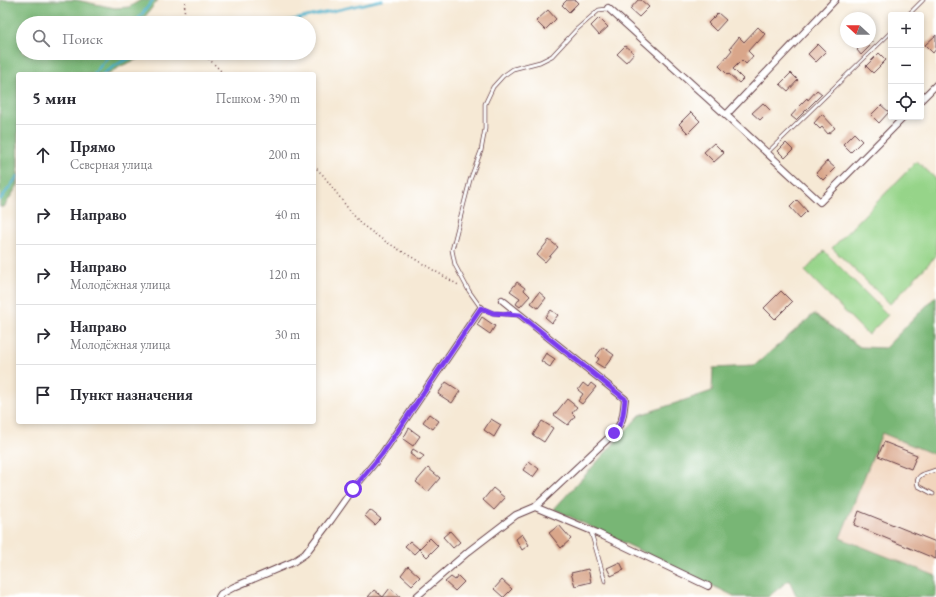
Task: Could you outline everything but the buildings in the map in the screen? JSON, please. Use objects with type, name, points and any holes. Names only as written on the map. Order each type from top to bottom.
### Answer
[{"type":"street","points":[[726,115],[835,0]]},
{"type":"street","points":[[608,8],[820,202],[901,120]]},
{"type":"street","points":[[924,97],[936,85]]},
{"type":"street","points":[[416,597],[469,551],[516,515],[535,507],[614,433],[621,424],[624,414],[625,399],[502,300]]},
{"type":"street","points":[[219,597],[221,594],[234,587],[293,562],[305,554],[353,489],[382,454],[481,308]]},
{"type":"street","points":[[535,507],[590,530],[708,586]]},
{"type":"lane","points":[[911,12],[923,0]]},
{"type":"lane","points":[[520,315],[493,313],[481,308],[454,265],[452,250],[470,180],[481,151],[485,129],[485,104],[493,87],[503,76],[513,69],[540,62],[552,56],[576,30],[599,10],[608,8]]},
{"type":"lane","points":[[767,153],[888,35]]},
{"type":"lane","points":[[933,494],[918,486],[916,482],[919,477],[926,472],[936,470]]},
{"type":"lane","points":[[590,530],[605,581]]},
{"type":"path","points":[[184,16],[185,0]]},
{"type":"path","points":[[210,60],[222,72]]},
{"type":"path","points":[[316,168],[361,224],[383,240],[469,291]]},
{"type":"shaded area","points":[[882,433],[936,455],[936,576],[840,538]]},
{"type":"green space","points":[[0,0],[76,0],[115,8],[129,7],[141,0],[158,0],[145,16],[16,16],[16,60],[135,60],[111,72],[16,72],[16,188],[4,207],[0,207]]},
{"type":"green space","points":[[917,161],[936,179],[936,256],[890,304],[832,248]]},
{"type":"green space","points":[[824,251],[888,315],[868,335],[805,271]]},
{"type":"green space","points":[[936,296],[936,455],[882,433],[840,538],[936,576],[936,597],[797,597],[789,580],[768,597],[736,597],[554,509],[640,415],[712,391],[713,368],[754,366],[814,314],[860,347],[885,348]]},
{"type":"waterway","points":[[140,16],[153,0]]},
{"type":"waterway","points":[[310,16],[382,0]]},
{"type":"waterway","points":[[96,72],[105,60]]},
{"type":"waterway","points":[[105,72],[126,60]]},
{"type":"waterway","points":[[0,200],[16,179]]},
{"type":"route","points":[[353,489],[382,454],[481,308],[493,313],[520,315],[625,399],[624,414],[621,424],[614,433]]}]
